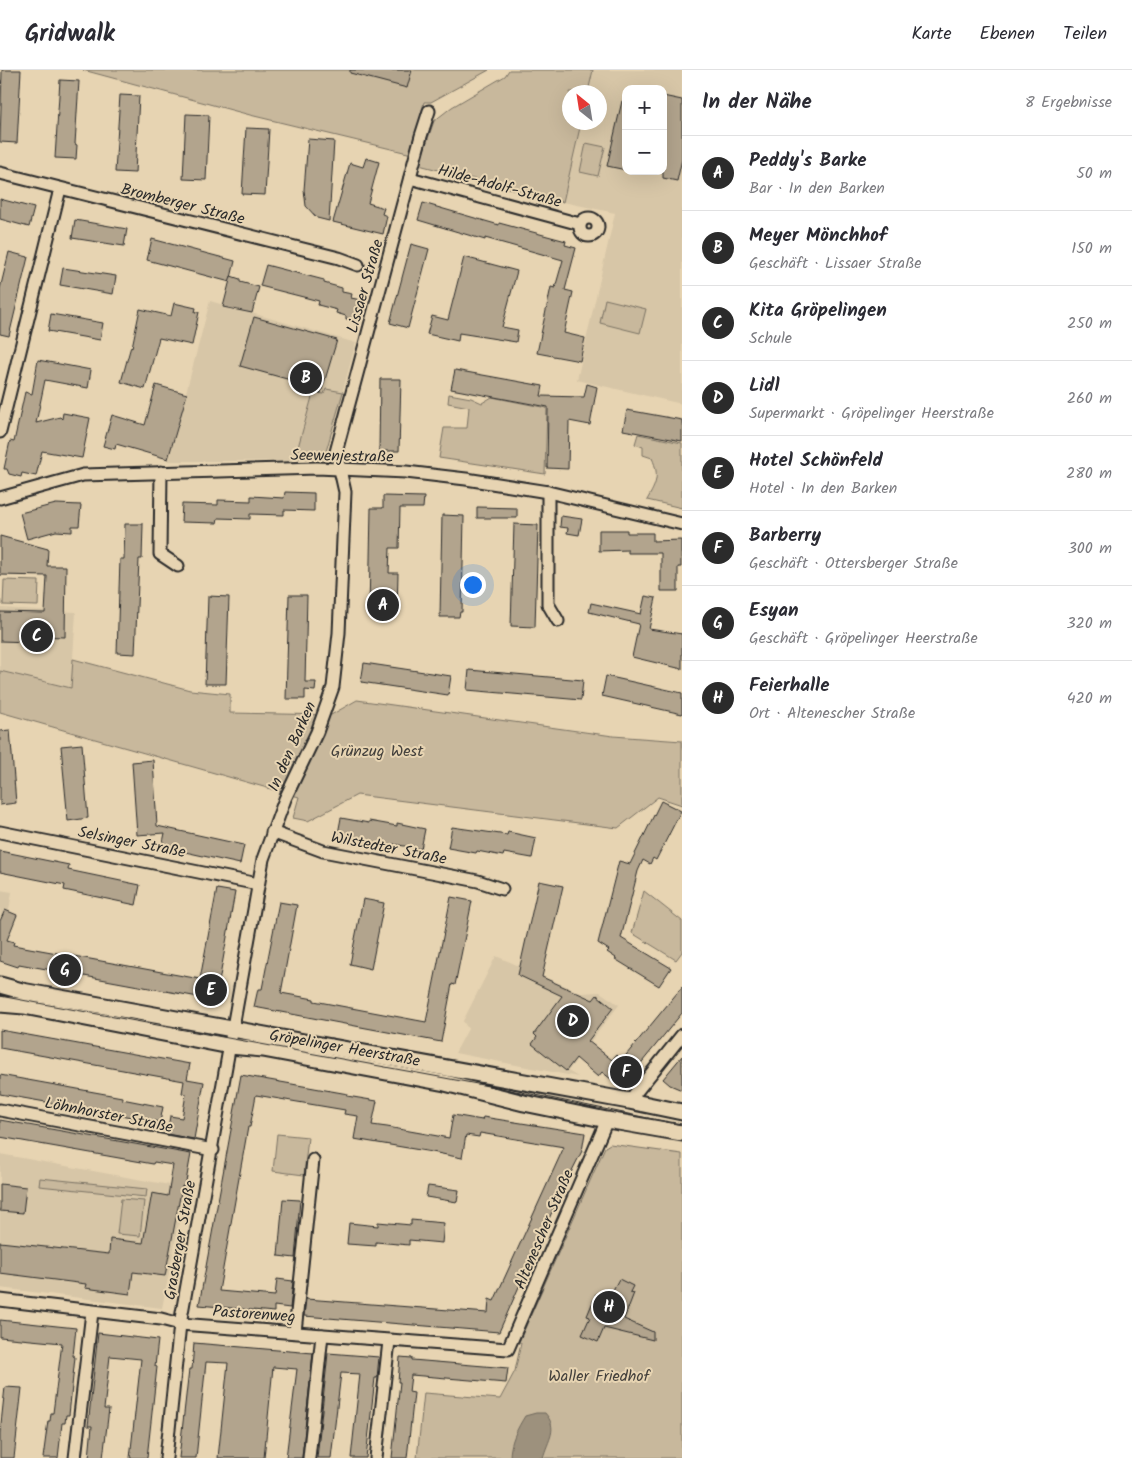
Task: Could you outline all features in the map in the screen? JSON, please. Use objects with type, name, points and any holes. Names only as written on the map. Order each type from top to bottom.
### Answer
[{"type":"main road","name":"Gröpelinger Heerstraße","points":[[0,985],[22,991],[629,1100],[682,1112]]},
{"type":"main road","name":"Gröpelinger Heerstraße","points":[[0,1004],[24,1006],[230,1046],[263,1049],[444,1083],[524,1103],[682,1133]]},
{"type":"street","name":"Lissaer Straße","points":[[340,471],[336,452],[338,441],[421,136],[430,111]]},
{"type":"street","name":"Bromberger Straße","points":[[0,173],[330,256],[358,265]]},
{"type":"street","name":"Hilde-Adolf-Straße","points":[[410,178],[580,224]]},
{"type":"street","points":[[0,432],[60,189]]},
{"type":"street","name":"Seewenjestraße","points":[[0,498],[83,475],[317,468],[340,471],[406,472],[466,479],[548,492],[682,524]]},
{"type":"street","name":"In den Barken","points":[[232,1029],[264,859],[285,799],[318,732],[333,687],[339,634],[344,492],[340,471]]},
{"type":"street","points":[[161,472],[160,554],[178,566]]},
{"type":"street","points":[[548,492],[548,604],[558,621]]},
{"type":"street","name":"Selsinger Straße","points":[[0,832],[258,884]]},
{"type":"street","name":"Wilstedter Straße","points":[[272,832],[323,851],[478,881],[502,889]]},
{"type":"street","name":"Grasberger Straße","points":[[166,1458],[180,1324],[232,1029]]},
{"type":"street","points":[[629,1100],[682,1035]]},
{"type":"street","name":"Löhnhorster Straße","points":[[0,1110],[212,1150]]},
{"type":"street","name":"Altenescher Straße","points":[[508,1349],[607,1120]]},
{"type":"street","points":[[295,1332],[313,1160]]},
{"type":"street","name":"Pastorenweg","points":[[0,1300],[160,1319],[180,1324],[508,1349]]},
{"type":"street","points":[[75,1458],[92,1312]]},
{"type":"street","points":[[309,1458],[322,1335]]},
{"type":"street","points":[[376,1458],[389,1341]]},
{"type":"shaded area","points":[[593,70],[682,70],[682,404],[577,380],[615,213],[563,202],[579,130],[607,130],[607,85],[590,85]]},
{"type":"shaded area","points":[[210,301],[356,343],[325,455],[322,458],[295,458],[294,461],[168,461]]},
{"type":"shaded area","points":[[0,608],[76,612],[71,688],[0,671]]},
{"type":"shaded area","points":[[0,890],[12,892],[0,964]]},
{"type":"shaded area","points":[[496,956],[581,993],[600,992],[619,1005],[568,1071],[578,1077],[455,1053],[468,1029],[463,1021]]},
{"type":"shaded area","points":[[0,1154],[186,1188],[162,1308],[0,1288]]},
{"type":"shaded area","points":[[545,1413],[552,1429],[543,1458],[510,1458],[513,1441],[522,1421],[525,1416]]},
{"type":"green space","points":[[83,70],[489,70],[431,102],[424,102],[412,154],[250,115]]},
{"type":"green space","points":[[509,70],[593,70],[590,85],[562,85],[562,130],[579,130],[563,202],[419,165],[434,121],[452,107],[505,76]]},
{"type":"green space","points":[[586,143],[605,147],[598,176],[580,172]]},
{"type":"green space","points":[[605,299],[646,309],[640,333],[600,323]]},
{"type":"green space","points":[[326,389],[343,392],[325,455],[322,458],[295,458],[312,397],[316,393],[324,394]]},
{"type":"green space","points":[[449,394],[471,398],[482,403],[492,397],[547,408],[545,474],[439,458],[444,428],[467,428],[469,407],[448,403]]},
{"type":"green space","points":[[638,434],[682,443],[682,508],[647,500],[655,484],[656,470],[652,458],[643,455],[643,447],[635,444]]},
{"type":"green space","points":[[4,580],[39,581],[38,606],[3,605]]},
{"type":"green space","name":"Grünzug West","points":[[73,659],[190,690],[230,694],[230,713],[331,715],[357,700],[613,736],[682,741],[682,805],[658,797],[618,828],[357,795],[308,821],[293,818],[299,797],[0,712],[0,671],[71,688]]},
{"type":"green space","points":[[644,891],[682,921],[682,952],[676,960],[632,933]]},
{"type":"green space","points":[[277,1134],[308,1137],[304,1175],[273,1171]]},
{"type":"green space","name":"Waller Friedhof","points":[[610,1144],[682,1154],[682,1458],[417,1458],[424,1393],[500,1399],[515,1371],[521,1343],[519,1342],[605,1147]]},
{"type":"green space","points":[[40,1178],[147,1189],[146,1197],[39,1186]]},
{"type":"green space","points":[[121,1199],[144,1201],[140,1236],[117,1234]]},
{"type":"building","points":[[2,70],[21,70],[17,143],[0,142]]},
{"type":"building","points":[[350,70],[412,70],[407,88],[350,73]]},
{"type":"building","points":[[60,80],[79,81],[75,144],[77,145],[76,159],[55,158]]},
{"type":"building","points":[[120,95],[139,96],[135,173],[115,172]]},
{"type":"building","points":[[667,97],[682,100],[682,159],[677,181],[663,178],[663,175],[667,175]]},
{"type":"building","points":[[622,101],[622,169],[607,166]]},
{"type":"building","points":[[186,114],[209,115],[206,180],[183,179]]},
{"type":"building","points":[[246,128],[269,129],[265,195],[242,194]]},
{"type":"building","points":[[308,139],[334,141],[329,221],[317,218],[306,206],[304,190]]},
{"type":"building","points":[[366,158],[379,162],[368,203],[384,208],[382,214],[387,216],[383,234],[333,222],[350,163],[363,167]]},
{"type":"building","points":[[0,199],[34,208],[29,227],[0,219]]},
{"type":"building","points":[[423,203],[499,225],[499,223],[566,241],[565,245],[576,248],[565,290],[573,292],[564,333],[585,338],[580,361],[537,353],[551,287],[555,288],[563,260],[418,220]]},
{"type":"building","points":[[75,220],[127,229],[124,246],[72,238]]},
{"type":"building","points":[[152,239],[235,261],[230,282],[147,260]]},
{"type":"building","points":[[411,244],[429,249],[408,328],[390,323]]},
{"type":"building","points":[[9,252],[28,257],[9,336],[0,334],[0,289]]},
{"type":"building","points":[[464,257],[517,271],[502,327],[518,330],[516,342],[459,333],[458,341],[427,334],[432,316],[448,320]]},
{"type":"building","points":[[266,265],[324,280],[324,283],[342,288],[342,292],[352,294],[351,298],[361,300],[355,321],[346,319],[346,316],[336,313],[337,310],[318,305],[319,301],[260,286]]},
{"type":"building","points":[[63,268],[116,276],[113,294],[60,285]]},
{"type":"building","points":[[231,276],[240,279],[240,282],[259,287],[252,313],[223,307]]},
{"type":"building","points":[[174,303],[196,308],[195,312],[199,312],[192,345],[159,338],[145,389],[121,382],[132,347],[140,309],[171,316]]},
{"type":"building","points":[[51,314],[103,323],[100,340],[48,331]]},
{"type":"building","points":[[254,317],[337,340],[321,393],[304,388],[305,384],[240,366]]},
{"type":"building","points":[[38,360],[91,370],[88,388],[45,380],[36,423],[60,417],[62,419],[63,413],[90,418],[82,458],[42,451],[36,476],[22,473],[21,477],[9,474],[7,469],[4,469],[10,441],[14,442],[25,392],[32,394]]},
{"type":"building","points":[[455,370],[543,386],[541,396],[584,397],[587,384],[597,387],[590,425],[569,421],[568,469],[547,468],[548,407],[451,389]]},
{"type":"building","points":[[380,379],[401,379],[399,451],[379,451]]},
{"type":"building","points":[[156,385],[187,394],[168,459],[116,444],[115,449],[103,446],[112,415],[145,425]]},
{"type":"building","points":[[627,410],[682,420],[682,441],[623,430]]},
{"type":"building","points":[[285,492],[314,493],[314,511],[284,510],[284,515],[250,514],[250,519],[218,518],[217,523],[181,522],[182,504],[218,505],[218,500],[251,501],[251,496],[284,498]]},
{"type":"building","points":[[383,496],[424,497],[423,508],[400,508],[399,548],[390,548],[389,573],[398,573],[397,612],[369,612],[371,508],[383,508]]},
{"type":"building","points":[[56,504],[81,505],[79,526],[72,526],[72,532],[56,531],[27,539],[20,513]]},
{"type":"building","points":[[477,507],[517,508],[517,518],[477,518]]},
{"type":"building","points":[[442,515],[464,516],[462,612],[460,612],[459,617],[440,617]]},
{"type":"building","points":[[561,516],[582,519],[579,535],[567,533],[568,528],[560,527]]},
{"type":"building","points":[[125,524],[143,524],[142,559],[139,559],[135,654],[117,653],[120,559],[124,559]]},
{"type":"building","points":[[514,524],[538,525],[535,627],[511,626]]},
{"type":"building","points":[[599,530],[627,530],[627,533],[653,533],[653,541],[681,540],[681,567],[678,567],[678,591],[661,591],[661,553],[628,553],[628,550],[599,551]]},
{"type":"building","points":[[0,536],[48,549],[47,566],[66,566],[65,637],[32,636],[31,642],[0,641],[0,612],[45,613],[47,576],[0,575]]},
{"type":"building","points":[[289,595],[307,595],[305,682],[316,682],[315,691],[305,690],[305,699],[286,699]]},
{"type":"building","points":[[208,596],[229,597],[226,684],[205,684]]},
{"type":"building","points":[[645,596],[656,598],[649,629],[682,634],[682,669],[632,657],[639,624],[589,612],[591,603],[641,614]]},
{"type":"building","points":[[364,663],[451,676],[448,695],[361,682]]},
{"type":"building","points":[[469,670],[583,680],[581,700],[467,690]]},
{"type":"building","points":[[606,676],[682,693],[682,714],[602,696]]},
{"type":"building","points":[[10,730],[16,803],[0,805],[0,731]]},
{"type":"building","points":[[82,744],[88,818],[68,821],[61,746]]},
{"type":"building","points":[[153,760],[157,826],[244,845],[240,864],[162,847],[165,833],[137,835],[132,762]]},
{"type":"building","points":[[661,801],[681,811],[656,860],[653,858],[650,864],[643,860],[638,871],[621,938],[671,968],[659,986],[615,959],[607,952],[609,950],[598,943],[619,861],[630,864]]},
{"type":"building","points":[[341,818],[397,826],[397,823],[425,829],[421,849],[393,844],[393,847],[365,842],[365,844],[337,839]]},
{"type":"building","points":[[452,827],[507,835],[508,832],[536,838],[532,858],[504,853],[503,856],[477,851],[476,853],[448,848]]},
{"type":"building","points":[[0,851],[69,865],[68,870],[140,885],[136,905],[64,890],[65,885],[0,872]]},
{"type":"building","points":[[539,881],[563,886],[542,977],[593,1000],[597,995],[613,1008],[588,1041],[612,1060],[616,1055],[622,1060],[682,987],[682,1013],[629,1078],[614,1076],[611,1079],[602,1072],[598,1077],[576,1058],[566,1071],[532,1044],[537,1037],[534,1034],[562,996],[518,975]]},
{"type":"building","points":[[217,889],[235,892],[219,982],[224,983],[220,1001],[19,964],[18,967],[0,961],[0,921],[5,910],[17,915],[7,940],[14,942],[13,945],[200,979]]},
{"type":"building","points":[[451,897],[472,901],[455,985],[452,984],[441,1042],[254,1007],[258,989],[262,989],[279,902],[297,905],[281,993],[426,1022]]},
{"type":"building","points":[[363,899],[384,903],[371,969],[350,964]]},
{"type":"building","points":[[0,1030],[190,1064],[187,1079],[204,1082],[194,1139],[167,1134],[170,1116],[182,1118],[186,1094],[182,1093],[184,1081],[0,1048]]},
{"type":"building","points":[[682,1056],[682,1090],[670,1085],[663,1079]]},
{"type":"building","points":[[0,1075],[122,1097],[122,1099],[163,1107],[160,1122],[0,1094]]},
{"type":"building","points":[[241,1075],[377,1101],[372,1125],[449,1138],[453,1115],[482,1120],[483,1117],[585,1133],[582,1151],[559,1196],[499,1332],[304,1316],[306,1299],[488,1313],[489,1299],[494,1301],[564,1147],[480,1133],[479,1137],[466,1135],[462,1158],[354,1139],[358,1116],[344,1114],[345,1110],[256,1095],[250,1127],[248,1127],[219,1291],[275,1296],[277,1279],[293,1281],[290,1308],[274,1306],[274,1312],[199,1305]]},
{"type":"building","points":[[0,1120],[191,1154],[185,1187],[182,1186],[165,1276],[133,1272],[130,1294],[85,1288],[86,1284],[0,1273],[0,1242],[109,1254],[110,1239],[143,1243],[152,1193],[168,1196],[173,1165],[154,1162],[153,1164],[0,1137]]},
{"type":"building","points":[[0,1184],[26,1187],[23,1213],[0,1211]]},
{"type":"building","points":[[428,1186],[459,1190],[457,1202],[426,1197]]},
{"type":"building","points":[[283,1199],[300,1200],[295,1258],[278,1256]]},
{"type":"building","points":[[411,1220],[444,1223],[442,1243],[409,1240],[409,1245],[376,1242],[376,1246],[347,1244],[349,1223],[378,1226],[378,1222],[411,1225]]},
{"type":"building","points":[[619,1279],[633,1286],[630,1292],[634,1293],[624,1319],[653,1332],[653,1340],[604,1328],[598,1342],[582,1335],[590,1317],[587,1316],[596,1294],[608,1299]]},
{"type":"building","points":[[0,1320],[76,1328],[69,1415],[66,1415],[65,1423],[62,1423],[58,1458],[43,1458],[48,1421],[50,1421],[51,1413],[53,1413],[62,1343],[0,1337]]},
{"type":"building","points":[[98,1333],[158,1340],[155,1366],[157,1367],[147,1458],[130,1458],[141,1359],[110,1356],[104,1409],[109,1409],[103,1458],[89,1458],[92,1426],[88,1426]]},
{"type":"building","points":[[194,1343],[313,1353],[302,1458],[286,1458],[297,1369],[273,1367],[264,1458],[218,1458],[228,1363],[206,1362],[196,1458],[179,1458],[189,1369],[192,1369]]},
{"type":"building","points":[[328,1353],[379,1357],[366,1458],[351,1458],[360,1374],[341,1373],[331,1458],[317,1458]]},
{"type":"building","points":[[400,1357],[412,1358],[412,1360],[508,1368],[506,1383],[411,1375],[409,1392],[414,1393],[407,1458],[392,1458],[400,1382],[398,1382]]},
{"type":"building","points":[[5,1387],[22,1388],[14,1458],[0,1458],[0,1433]]},
{"type":"tram line","points":[[0,996],[526,1093],[682,1125]]},
{"type":"place","name":"Meyer Mönchhof","points":[[306,378]]},
{"type":"place","name":"Peddy's Barke","points":[[383,605]]},
{"type":"place","name":"Kita Gröpelingen","points":[[37,636]]},
{"type":"place","name":"Esyan","points":[[65,970]]},
{"type":"place","name":"Hotel Schönfeld","points":[[211,990]]},
{"type":"place","name":"Lidl","points":[[573,1021]]},
{"type":"place","name":"Barberry","points":[[626,1072]]},
{"type":"place","name":"Feierhalle","points":[[609,1307]]}]
